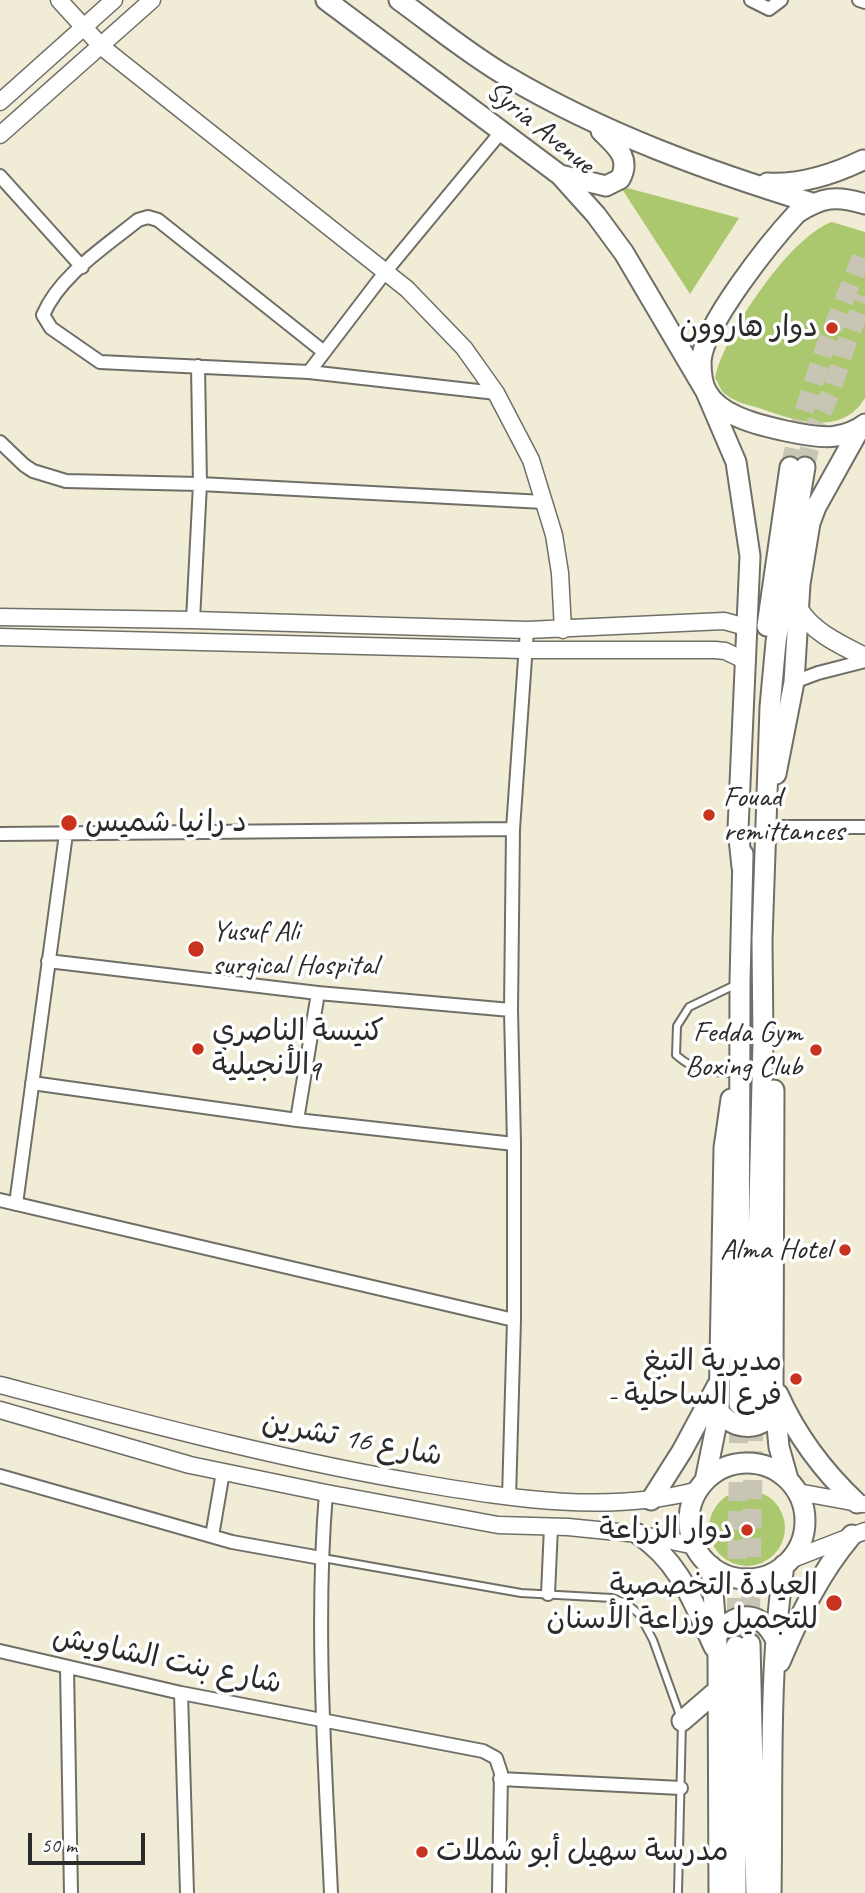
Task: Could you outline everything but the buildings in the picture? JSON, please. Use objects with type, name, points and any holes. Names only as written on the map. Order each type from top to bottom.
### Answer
[{"type":"main road","name":"Syria Avenue","points":[[326,0],[560,176],[596,215],[624,253],[706,392]]},
{"type":"main road","name":"Syria Avenue","points":[[399,0],[506,76],[595,125],[748,183],[818,201],[844,198],[865,204]]},
{"type":"main road","points":[[560,176],[606,186],[620,179],[625,164],[623,156],[595,125]]},
{"type":"main road","points":[[748,183],[781,184],[813,180],[844,170],[864,159]]},
{"type":"main road","points":[[742,867],[738,829],[744,660],[751,588],[750,556],[736,462],[706,392],[701,360],[706,342],[724,307],[784,226],[797,213],[844,184],[864,159]]},
{"type":"main road","points":[[706,392],[720,406],[737,416],[808,436],[835,437],[862,426]]},
{"type":"main road","points":[[765,827],[794,682],[799,608],[810,523],[816,506],[862,426]]},
{"type":"main road","points":[[797,467],[790,567],[776,642],[770,707],[765,827],[763,1042],[747,1404],[740,1076],[742,867],[774,569],[797,467]]},
{"type":"main road","points":[[799,608],[804,618],[827,636],[865,659]]},
{"type":"main road","points":[[763,1042],[774,1092],[775,1118],[775,1413],[779,1447],[804,1511],[805,1526],[800,1544],[787,1563],[778,1604],[774,1676],[771,1893]]},
{"type":"main road","points":[[740,1076],[726,1120],[724,1148],[719,1412],[702,1485],[690,1514],[690,1527],[695,1546],[711,1566],[734,1577],[746,1579],[766,1575],[787,1563]]},
{"type":"main road","points":[[651,1500],[682,1451],[719,1382]]},
{"type":"main road","points":[[773,1384],[803,1442],[829,1475],[861,1504]]},
{"type":"main road","points":[[719,1412],[736,1426],[746,1428],[767,1421],[775,1413]]},
{"type":"main road","points":[[702,1485],[717,1471],[746,1462],[762,1464],[776,1470],[793,1486]]},
{"type":"main road","points":[[774,1676],[813,1591],[829,1563],[858,1533]]},
{"type":"main road","points":[[638,1534],[663,1553],[678,1573],[718,1657]]},
{"type":"main road","points":[[711,1566],[718,1634],[719,1893]]},
{"type":"main road","points":[[718,1634],[725,1624],[737,1618],[750,1617],[762,1621],[771,1630],[776,1641]]},
{"type":"main road","points":[[736,1893],[743,1645],[756,1893]]},
{"type":"main road","points":[[682,1721],[719,1689]]},
{"type":"street","points":[[59,0],[102,47],[386,271],[446,327],[496,393],[531,460],[554,535],[560,573],[563,630]]},
{"type":"street","points":[[0,102],[114,0]]},
{"type":"street","points":[[0,135],[152,0]]},
{"type":"street","points":[[751,0],[769,9],[781,0]]},
{"type":"street","points":[[859,0],[865,2]]},
{"type":"street","points":[[309,372],[386,271],[501,132]]},
{"type":"street","points":[[0,176],[82,267]]},
{"type":"street","points":[[324,352],[158,220],[148,217],[138,220],[82,267],[50,298],[43,315],[51,328],[100,362],[309,372],[496,393]]},
{"type":"street","points":[[193,620],[200,484],[198,366]]},
{"type":"street","points":[[0,442],[24,465],[55,479],[544,502]]},
{"type":"street","points":[[0,617],[527,630],[724,621],[746,627]]},
{"type":"street","points":[[509,1498],[514,1321],[511,1010],[513,828],[527,630]]},
{"type":"street","points":[[0,637],[524,650],[715,650],[725,651],[744,660]]},
{"type":"street","points":[[794,682],[865,659]]},
{"type":"street","points":[[765,827],[865,827]]},
{"type":"street","points":[[0,834],[513,828]]},
{"type":"street","points":[[16,1204],[65,834]]},
{"type":"street","points":[[48,961],[317,993],[511,1010]]},
{"type":"street","points":[[297,1120],[317,993]]},
{"type":"street","points":[[32,1083],[297,1120],[514,1144]]},
{"type":"street","points":[[0,1200],[514,1321]]},
{"type":"street","name":"شارع 16 تشرين","points":[[0,1385],[198,1437],[374,1476],[509,1498],[593,1502],[651,1500],[702,1485]]},
{"type":"street","name":"شارع 16 تشرين","points":[[0,1410],[190,1465],[470,1521],[638,1534],[695,1546]]},
{"type":"street","points":[[190,1465],[198,1437]]},
{"type":"street","points":[[212,1536],[223,1472]]},
{"type":"street","points":[[0,1476],[232,1542],[321,1558]]},
{"type":"street","points":[[793,1486],[861,1504]]},
{"type":"street","points":[[327,1493],[321,1558],[323,1722],[331,1893]]},
{"type":"street","points":[[548,1594],[551,1527]]},
{"type":"street","points":[[787,1563],[858,1533]]},
{"type":"street","name":"شارع بنت الشاويش","points":[[0,1651],[181,1693],[483,1751],[496,1758],[500,1779]]},
{"type":"street","points":[[67,1667],[71,1893]]},
{"type":"street","points":[[181,1693],[187,1893]]},
{"type":"street","points":[[499,1893],[500,1779],[681,1788]]},
{"type":"lane","points":[[740,982],[689,1007],[677,1026],[676,1055],[690,1068],[740,1076]]},
{"type":"lane","points":[[321,1558],[520,1593],[612,1598],[626,1603],[639,1614],[653,1640],[682,1721],[678,1893]]},
{"type":"green space","points":[[620,186],[739,218],[690,294]]},
{"type":"green space","points":[[832,222],[865,232],[865,398],[855,410],[843,418],[816,422],[787,417],[731,398],[723,392],[715,378],[731,337],[779,266],[815,231]]},
{"type":"green space","name":"دوار الزراعة","points":[[740,1490],[754,1490],[768,1496],[779,1507],[785,1528],[782,1543],[774,1555],[754,1566],[740,1566],[726,1560],[715,1549],[709,1535],[709,1521],[715,1507],[726,1496]]},
{"type":"tunnel","points":[[790,467],[799,427],[824,350],[865,248]]},
{"type":"tunnel","points":[[805,467],[815,427],[831,392],[865,297]]},
{"type":"tunnel","points":[[736,1646],[739,1404]]},
{"type":"tunnel","points":[[750,1644],[754,1411]]},
{"type":"place","name":"دوار هاروون","points":[[832,328]]},
{"type":"place","name":"Fouad remittances","points":[[709,815]]},
{"type":"place","name":"د رانيا شميس","points":[[69,823]]},
{"type":"place","name":"Yusuf Ali surgical Hospital","points":[[196,949]]},
{"type":"place","name":"كنيسة الناصري الأنجيليةq","points":[[198,1049]]},
{"type":"place","name":"Fedda Gym Boxing Club","points":[[816,1050]]},
{"type":"place","name":"Alma Hotel","points":[[845,1250]]},
{"type":"place","name":"مديرية التبغ - فرع الساحلية","points":[[796,1379]]},
{"type":"place","name":"دوار الزراعة","points":[[747,1530]]},
{"type":"place","name":"العيادة التخصصية للتجميل وزراعة الأسنان","points":[[834,1603]]},
{"type":"place","name":"مدرسة سهيل أبو شملات","points":[[422,1852]]}]
